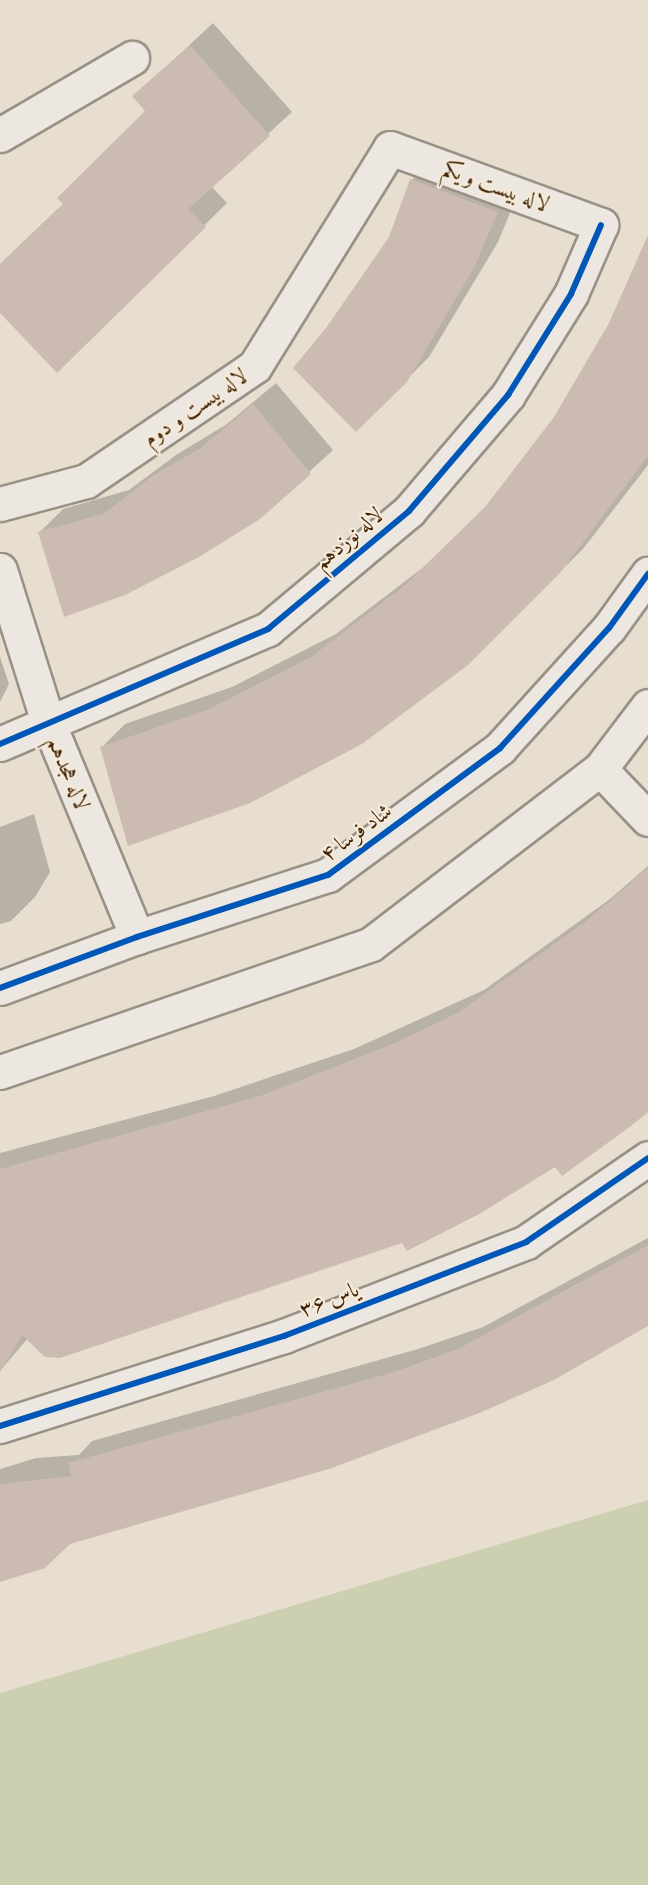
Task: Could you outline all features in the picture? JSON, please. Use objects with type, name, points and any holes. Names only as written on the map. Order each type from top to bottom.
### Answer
[{"type":"street","points":[[0,135],[132,58]]},
{"type":"street","name":"لاله بیست و یکم","points":[[390,148],[601,225]]},
{"type":"street","name":"لاله بیست و دوم","points":[[0,504],[86,481],[255,366],[390,148]]},
{"type":"street","name":"لاله نوزدهم","points":[[0,744],[268,629],[409,511],[508,395],[571,294],[601,225]]},
{"type":"street","name":"لاله هجدهم","points":[[0,570],[48,722],[137,938]]},
{"type":"street","name":"شاد فرسا ۴","points":[[0,988],[137,938],[328,875],[500,748],[609,628],[648,574]]},
{"type":"street","points":[[0,1072],[371,944],[600,769],[648,706]]},
{"type":"street","points":[[600,769],[648,819]]},
{"type":"street","name":"یاس ۳۶","points":[[0,1426],[284,1336],[526,1242],[648,1158]]},
{"type":"green space","points":[[648,1500],[648,1885],[0,1885],[0,1693]]},
{"type":"building","points":[[190,45],[270,136],[188,209],[206,227],[57,373],[0,313],[0,264],[63,204],[57,198],[145,111],[132,96]]},
{"type":"building","points":[[410,179],[498,212],[475,266],[407,382],[356,432],[293,368],[326,328],[389,237]]},
{"type":"building","points":[[648,235],[648,456],[560,573],[468,665],[362,744],[250,803],[128,846],[100,747],[207,710],[311,657],[404,586],[485,507],[554,417],[609,323]]},
{"type":"building","points":[[253,404],[311,474],[260,519],[199,557],[125,595],[64,617],[38,532],[105,513],[151,477],[202,447]]},
{"type":"building","points":[[648,868],[648,1112],[631,1126],[562,1176],[555,1167],[481,1213],[407,1251],[402,1243],[60,1358],[45,1357],[22,1335],[0,1372],[0,1169],[260,1096],[395,1043],[459,1012],[585,922]]},
{"type":"building","points":[[648,1245],[648,1326],[554,1380],[477,1414],[329,1469],[70,1544],[45,1568],[0,1582],[0,1484],[71,1476],[68,1463],[394,1372],[458,1349]]},
{"type":"cycle path","points":[[0,744],[268,629],[409,511],[508,395],[571,294],[601,225]]},
{"type":"cycle path","points":[[0,988],[137,937],[328,875],[500,748],[609,628],[648,574]]},
{"type":"cycle path","points":[[0,1426],[284,1336],[526,1242],[648,1158]]}]
